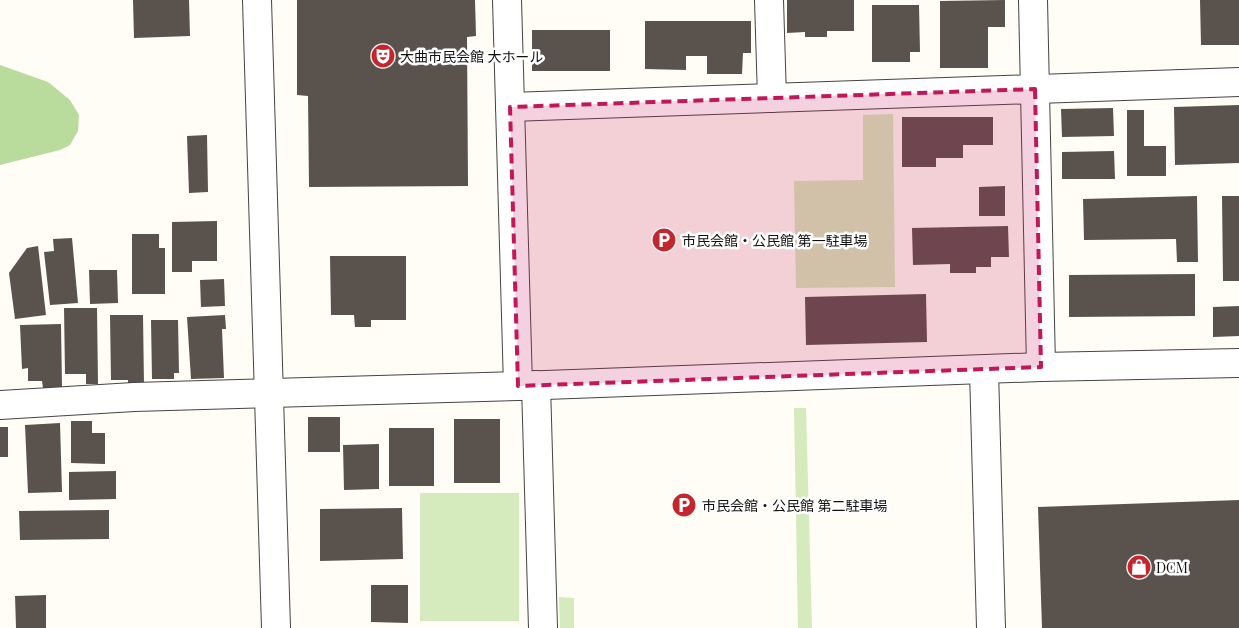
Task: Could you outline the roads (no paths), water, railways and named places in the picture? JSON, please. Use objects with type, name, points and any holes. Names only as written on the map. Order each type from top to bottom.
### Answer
[{"type":"street","points":[[257,0],[276,628]]},
{"type":"street","points":[[507,0],[510,106],[542,628]]},
{"type":"street","points":[[769,0],[772,98]]},
{"type":"street","points":[[1033,0],[1041,368]]},
{"type":"street","points":[[510,106],[1239,82]]},
{"type":"street","points":[[0,405],[134,397],[1239,363]]},
{"type":"street","points":[[984,370],[991,628]]},
{"type":"place","name":"大曲市民会館 大ホール","points":[[383,56]]},
{"type":"place","name":"市民会館・公民館 第一駐車場","points":[[664,240]]},
{"type":"place","name":"市民会館・公民館 第二駐車場","points":[[684,505]]},
{"type":"place","name":"DCM","points":[[1139,567]]}]
